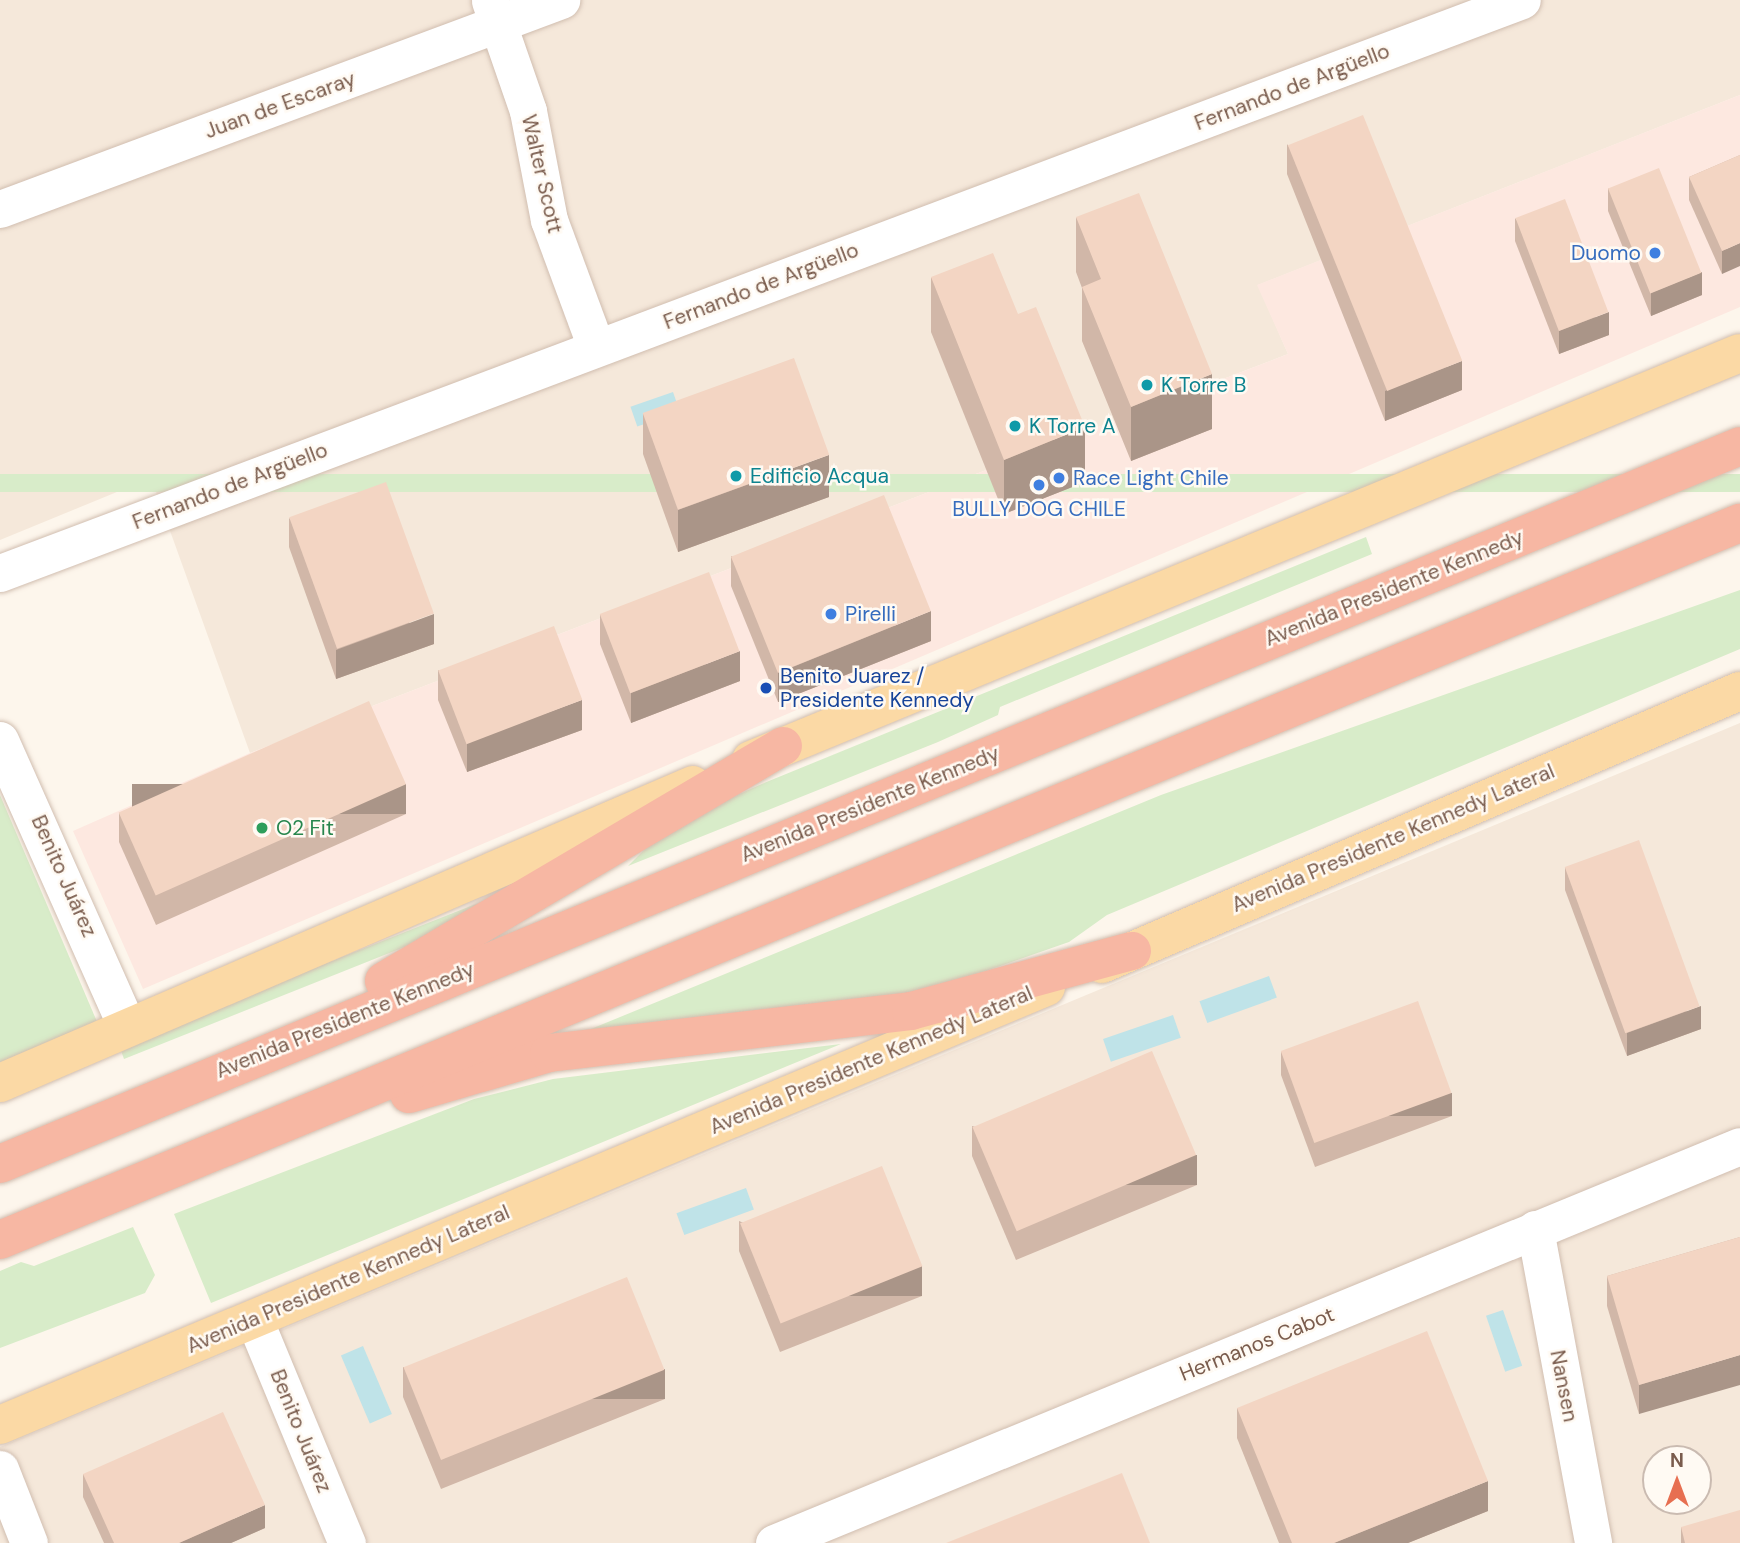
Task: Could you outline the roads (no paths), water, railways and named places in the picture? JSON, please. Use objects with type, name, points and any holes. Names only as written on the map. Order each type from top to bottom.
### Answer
[{"type":"highway","name":"Avenida Presidente Kennedy","points":[[0,1164],[1740,446]]},
{"type":"highway","points":[[0,1240],[1740,523]]},
{"type":"highway","points":[[230,1067],[509,912],[783,746]]},
{"type":"highway","points":[[212,1152],[549,1053],[911,1011],[1132,951]]},
{"type":"main road","points":[[0,1083],[126,1024],[783,746],[1740,353]]},
{"type":"main road","name":"Avenida Presidente Kennedy Lateral","points":[[0,1425],[1132,951],[1740,691]]},
{"type":"street","name":"Juan de Escaray","points":[[0,209],[494,12],[561,0]]},
{"type":"street","name":"Fernando de Argüello","points":[[0,573],[1522,0]]},
{"type":"street","name":"Walter Scott","points":[[494,12],[528,111],[550,220],[596,347]]},
{"type":"street","name":"Benito Juárez","points":[[1,737],[126,1024]]},
{"type":"street","name":"Hermanos Cabot","points":[[774,1543],[1740,1146]]},
{"type":"street","name":"Nansen","points":[[1535,1229],[1593,1543]]},
{"type":"street","name":"Benito Juárez","points":[[254,1319],[347,1543]]},
{"type":"street","points":[[0,1469],[29,1543]]},
{"type":"water","points":[[673,392],[680,412],[637,427],[630,407]]},
{"type":"water","points":[[1269,976],[1277,998],[1207,1023],[1199,1001]]},
{"type":"water","points":[[1173,1015],[1181,1038],[1111,1062],[1103,1039]]},
{"type":"water","points":[[746,1188],[754,1210],[684,1235],[676,1213]]},
{"type":"water","points":[[1503,1310],[1522,1366],[1505,1372],[1486,1316]]},
{"type":"water","points":[[363,1346],[392,1414],[370,1423],[341,1355]]},
{"type":"place","name":"Duomo","points":[[1655,253]]},
{"type":"place","name":"K Torre B","points":[[1147,385]]},
{"type":"place","name":"K Torre A","points":[[1015,426]]},
{"type":"place","name":"Edificio Acqua","points":[[736,476]]},
{"type":"place","name":"Race Light Chile","points":[[1059,478]]},
{"type":"place","name":"BULLY DOG CHILE","points":[[1039,485]]},
{"type":"place","name":"Pirelli","points":[[831,614]]},
{"type":"place","name":"Benito Juarez / Presidente Kennedy","points":[[766,688]]},
{"type":"place","name":"O2 Fit","points":[[262,828]]}]
